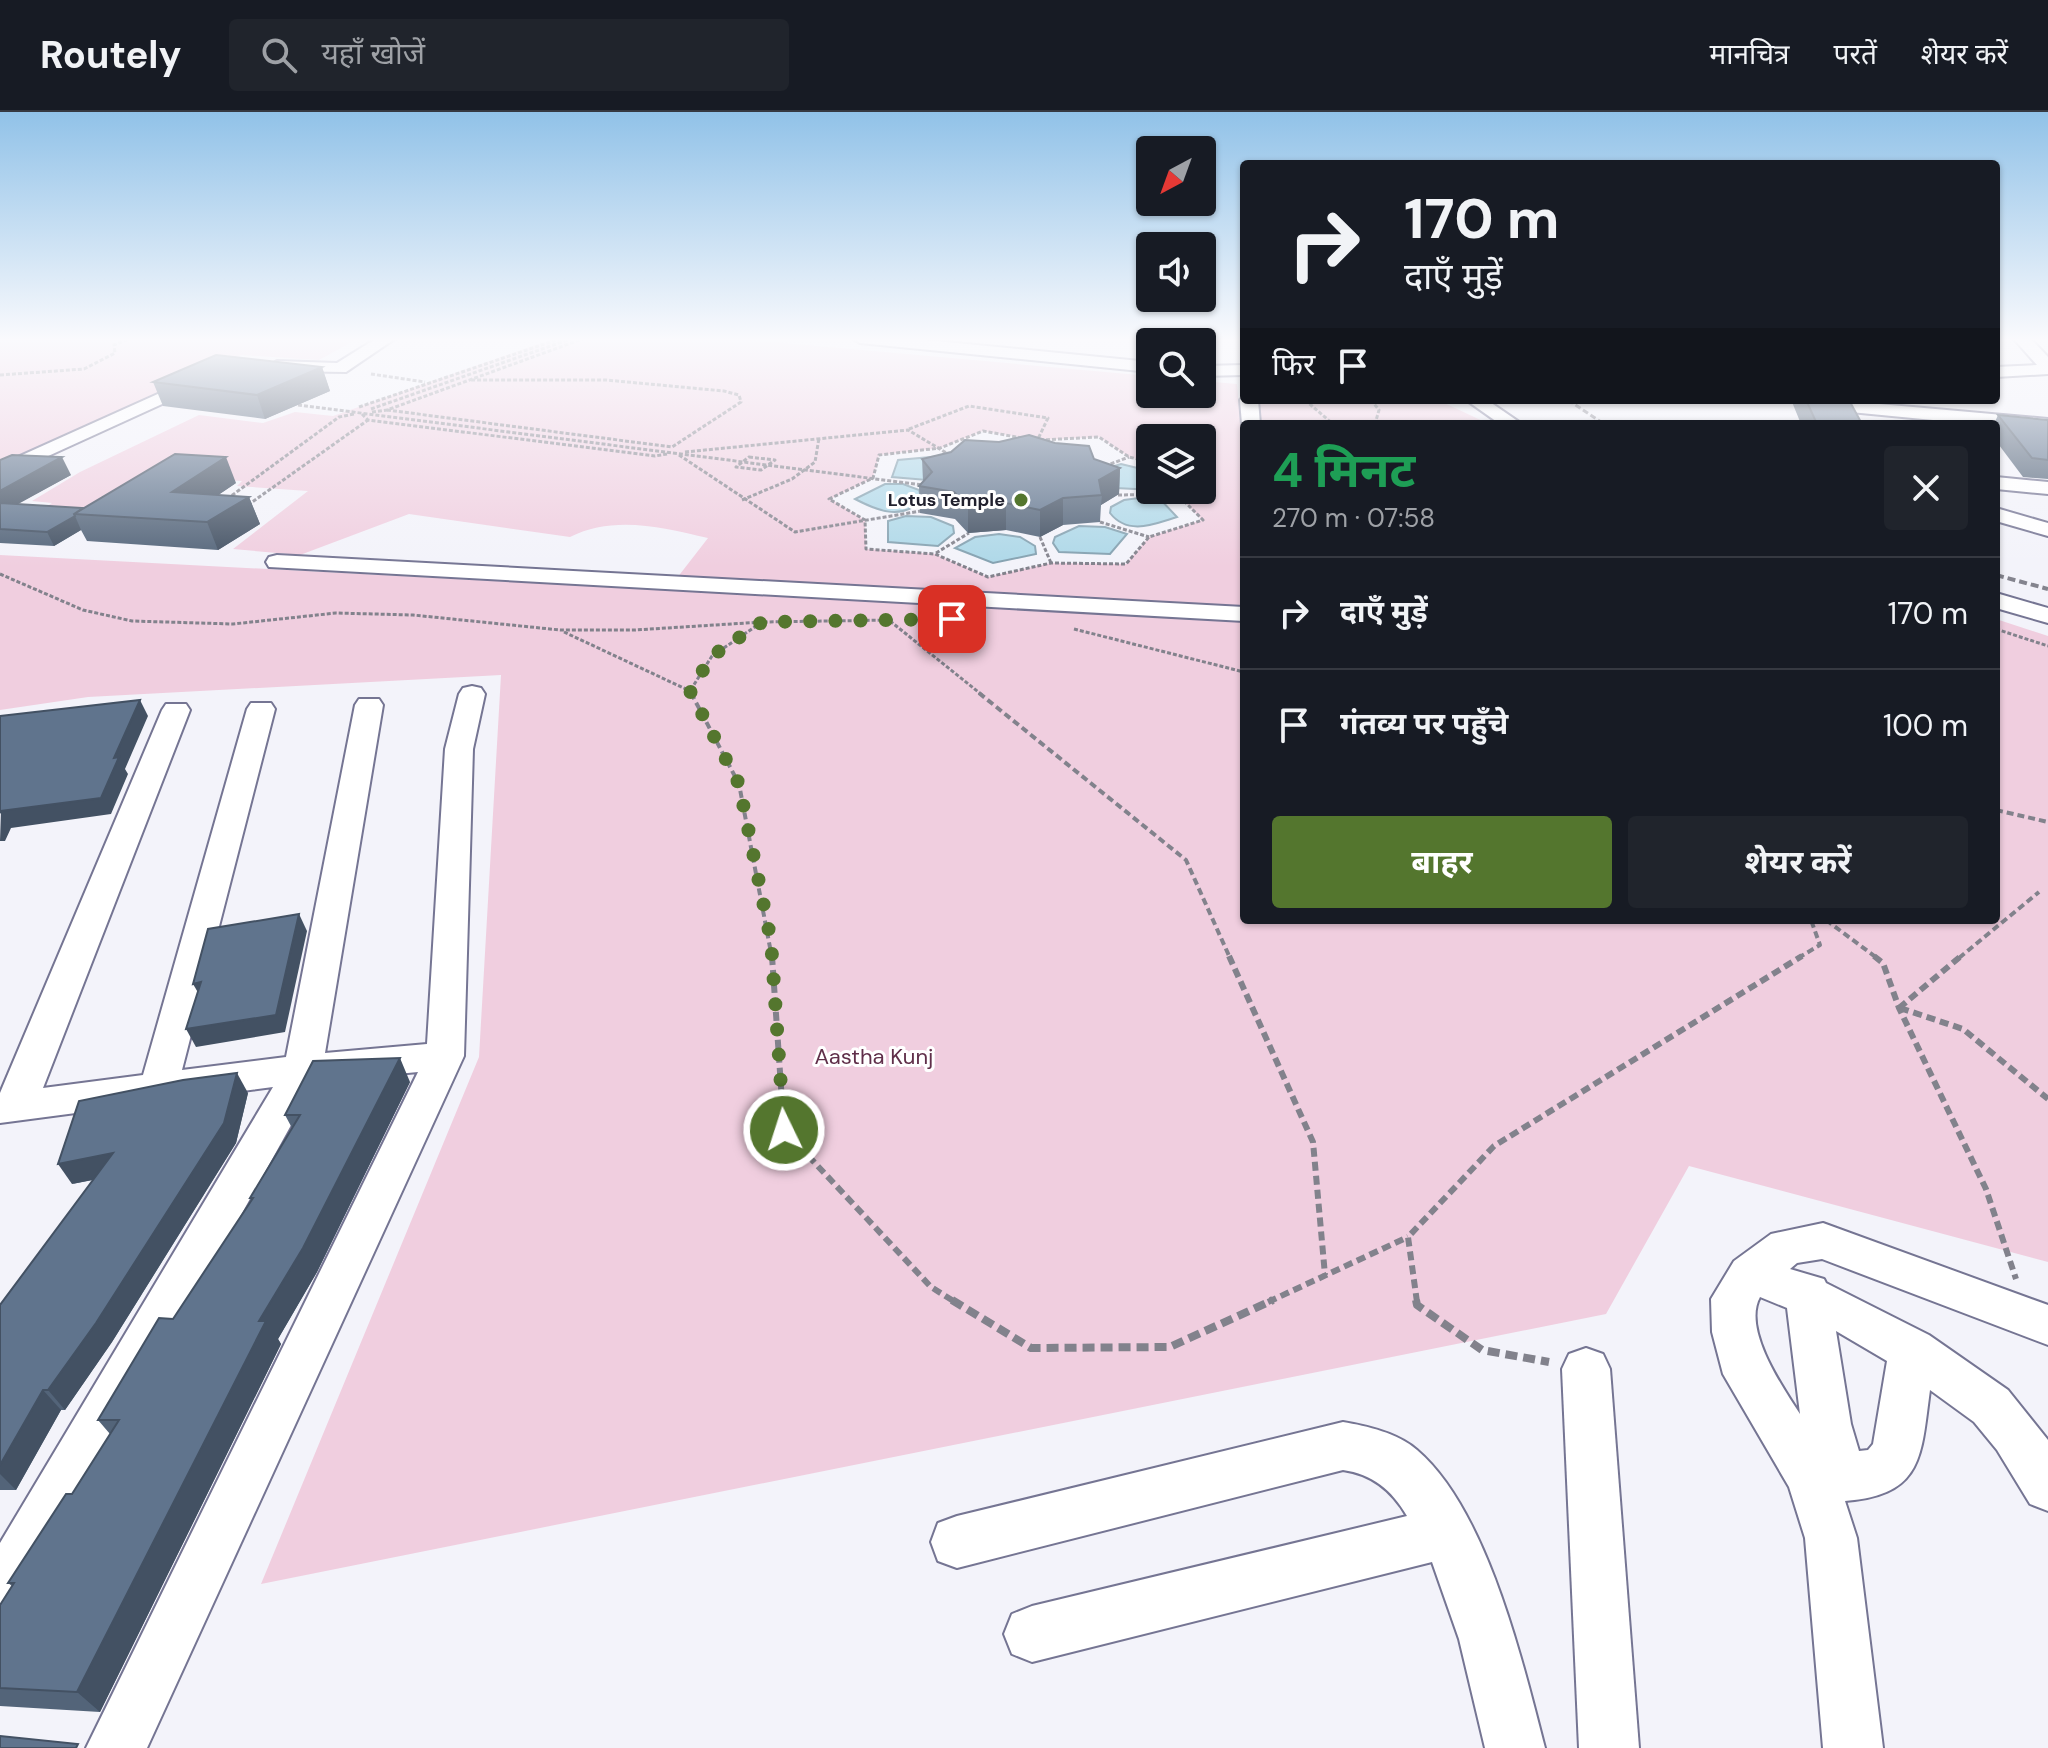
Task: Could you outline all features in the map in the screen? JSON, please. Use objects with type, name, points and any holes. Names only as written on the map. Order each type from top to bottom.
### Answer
[{"type":"street","points":[[0,472],[125,414]]},
{"type":"street","points":[[1903,414],[1946,420]]},
{"type":"street","points":[[2000,423],[2048,425]]},
{"type":"street","points":[[2000,483],[2048,488]]},
{"type":"street","points":[[2000,515],[2048,530]]},
{"type":"street","points":[[277,562],[1240,614]]},
{"type":"street","points":[[2000,587],[2048,600]]},
{"type":"street","points":[[2000,601],[2048,616]]},
{"type":"street","points":[[116,1748],[445,1056],[459,749],[472,694]]},
{"type":"street","points":[[0,1595],[303,1069],[369,705]]},
{"type":"street","points":[[159,1086],[261,709]]},
{"type":"street","points":[[8,1107],[176,710]]},
{"type":"street","points":[[8,1107],[303,1069],[445,1056]]},
{"type":"street","points":[[1827,1477],[1747,1374],[1735,1332],[1734,1299],[1750,1274],[1786,1247],[1823,1241],[2038,1320]]},
{"type":"street","points":[[1750,1274],[1808,1293],[1912,1350],[1989,1404],[2025,1448],[2048,1486]]},
{"type":"street","points":[[1808,1293],[1826,1424],[1831,1538],[1853,1748]]},
{"type":"street","points":[[1827,1477],[1883,1469],[1892,1459],[1897,1448],[1912,1350]]},
{"type":"street","points":[[1586,1369],[1609,1748]]},
{"type":"street","points":[[957,1542],[1343,1446],[1369,1450],[1398,1466],[1421,1489],[1447,1532],[1501,1690],[1515,1748]]},
{"type":"street","points":[[1032,1634],[1447,1532]]},
{"type":"path","points":[[226,499],[339,417],[354,414]]},
{"type":"path","points":[[362,414],[368,420],[655,456],[908,430],[948,414]]},
{"type":"path","points":[[371,414],[923,485]]},
{"type":"path","points":[[423,414],[672,447],[722,414]]},
{"type":"path","points":[[1024,414],[1048,418],[1033,450]]},
{"type":"path","points":[[443,429],[461,419]]},
{"type":"path","points":[[242,509],[368,420]]},
{"type":"path","points":[[908,430],[953,457]]},
{"type":"path","points":[[865,520],[829,499],[873,478],[879,455],[940,448],[983,431],[1037,440],[1099,437],[1136,459]]},
{"type":"path","points":[[742,500],[792,479],[815,462],[819,438]]},
{"type":"path","points":[[672,447],[742,500],[795,532],[921,511]]},
{"type":"path","points":[[749,457],[775,460],[767,465],[761,470],[736,467],[749,457]]},
{"type":"path","points":[[1102,467],[1129,457]]},
{"type":"path","points":[[1118,495],[1136,494]]},
{"type":"path","points":[[865,520],[866,549],[935,554],[988,577],[1051,563],[1126,564],[1149,537],[1203,520],[1188,504]]},
{"type":"path","points":[[1100,522],[1149,537]]},
{"type":"path","points":[[935,554],[969,533]]},
{"type":"path","points":[[1040,537],[1051,563]]},
{"type":"path","points":[[0,574],[83,610],[132,621],[233,624],[336,613],[398,615],[560,630],[635,630],[762,622],[904,620]]},
{"type":"path","points":[[888,620],[1186,860],[1313,1142],[1325,1275]]},
{"type":"path","points":[[690,691],[712,656],[762,622]]},
{"type":"path","points":[[1066,628],[1240,671]]},
{"type":"path","points":[[560,630],[690,691],[739,784],[771,941],[784,1130],[931,1287],[1031,1348],[1170,1347],[1408,1237],[1494,1146],[1820,945],[1812,924]]},
{"type":"path","points":[[2000,630],[2048,646]]},
{"type":"path","points":[[2000,811],[2048,822]]},
{"type":"path","points":[[1899,1008],[2039,892]]},
{"type":"path","points":[[1831,924],[1883,963],[1899,1008],[1986,1189],[2038,1320]]},
{"type":"path","points":[[1899,1008],[1963,1029],[2048,1099]]},
{"type":"path","points":[[1408,1237],[1417,1305],[1482,1350],[1586,1369]]},
{"type":"green space","points":[[0,414],[116,414],[0,469]]},
{"type":"green space","points":[[288,414],[1240,414],[1240,608],[677,578],[708,538],[638,525],[603,526],[570,537],[409,514],[300,555],[233,549],[308,491],[237,486],[242,481],[183,478],[119,515],[37,512],[52,503],[32,501],[80,472],[199,415],[263,423]],"holes":[[[1136,424],[1216,424],[1216,504],[1187,504],[1202,520],[1149,537],[1126,564],[1051,563],[988,577],[935,554],[866,549],[865,520],[830,499],[873,478],[879,455],[940,448],[983,431],[1037,440],[1099,437],[1136,459]]]},
{"type":"green space","points":[[1257,414],[1468,414],[1480,420],[1258,420]]},
{"type":"green space","name":"Aastha Kunj","points":[[0,555],[1240,620],[1240,924],[2000,924],[2000,620],[2048,636],[2048,1262],[1689,1166],[1606,1314],[261,1584],[479,1057],[501,675],[88,697],[0,710]]},
{"type":"water","points":[[942,456],[927,480],[892,477],[898,460]]},
{"type":"water","points":[[1121,464],[1136,468],[1136,489],[1116,488],[1108,468]]},
{"type":"water","points":[[885,484],[903,484],[919,490],[922,501],[905,510],[889,512],[855,499]]},
{"type":"water","points":[[1136,498],[1136,504],[1165,504],[1177,517],[1150,525],[1125,524],[1110,513],[1111,507]]},
{"type":"water","points":[[906,516],[931,517],[953,526],[954,533],[938,546],[888,542],[888,521]]},
{"type":"water","points":[[1079,526],[1105,527],[1127,534],[1110,554],[1059,552],[1053,543],[1055,537]]},
{"type":"water","points":[[999,534],[1020,537],[1035,546],[1036,554],[993,563],[955,548],[975,537]]},
{"type":"building","points":[[1813,414],[1857,414],[1860,420],[1815,420]]},
{"type":"building","points":[[1998,415],[2048,420],[2048,460],[2032,458]]},
{"type":"building","points":[[1029,435],[1055,443],[1089,446],[1094,459],[1120,468],[1099,480],[1102,495],[1063,498],[1040,510],[1006,503],[968,506],[954,492],[919,486],[932,472],[922,459],[951,452],[965,440],[999,442]]},
{"type":"building","points":[[175,454],[226,457],[172,492],[249,497],[207,522],[74,514]]},
{"type":"building","points":[[12,455],[62,457],[0,491],[0,460]]},
{"type":"building","points":[[0,503],[83,508],[47,532],[0,529]]},
{"type":"building","points":[[140,700],[114,758],[119,757],[101,798],[0,813],[0,716]]},
{"type":"building","points":[[299,914],[276,1015],[186,1029],[201,982],[193,984],[208,929]]},
{"type":"building","points":[[400,1058],[303,1248],[259,1321],[266,1321],[77,1692],[0,1688],[0,1605],[14,1583],[8,1583],[66,1494],[72,1494],[119,1420],[98,1420],[159,1318],[173,1319],[253,1198],[250,1198],[300,1115],[285,1115],[313,1061]]},
{"type":"building","points":[[237,1073],[224,1123],[96,1323],[48,1390],[43,1390],[0,1465],[0,1305],[113,1153],[58,1164],[79,1101],[183,1080]]},
{"type":"building","points":[[0,1736],[78,1744],[76,1748],[0,1748]]},
{"type":"railway","points":[[1590,414],[1598,420]]},
{"type":"railway","points":[[2000,576],[2048,589]]},
{"type":"place","name":"Lotus Temple","points":[[1021,500]]},
{"type":"route","points":[[784,1130],[771,941],[739,784],[690,691],[712,656],[762,622],[952,619]]}]
